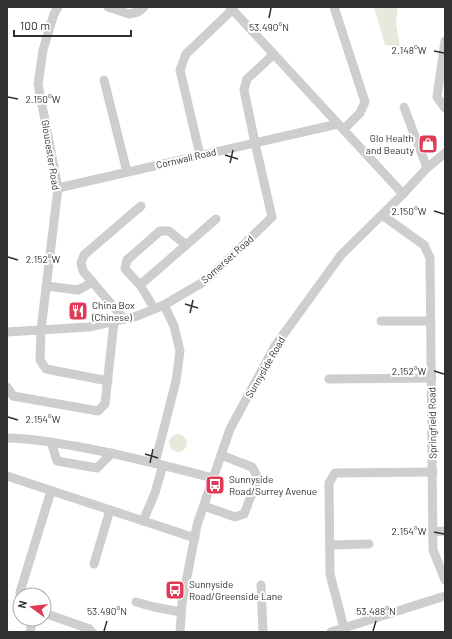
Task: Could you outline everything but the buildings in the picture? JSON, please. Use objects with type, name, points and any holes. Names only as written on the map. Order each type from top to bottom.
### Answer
[{"type":"street","name":"Gloucester Road","points":[[58,7],[54,14],[43,50],[38,84],[58,188],[41,330],[40,360],[46,369],[108,382]]},
{"type":"street","points":[[108,7],[129,14],[138,12],[144,7]]},
{"type":"street","points":[[334,7],[365,102],[360,113],[341,126]]},
{"type":"street","points":[[200,155],[180,70],[186,54],[231,8],[403,194]]},
{"type":"street","points":[[445,41],[437,98],[445,108]]},
{"type":"street","name":"Somerset Road","points":[[7,332],[89,327],[138,316],[164,305],[204,281],[272,217],[244,90],[247,79],[274,54]]},
{"type":"street","points":[[104,80],[127,172]]},
{"type":"street","points":[[404,107],[427,168]]},
{"type":"street","name":"Cornwall Road","points":[[58,188],[200,155],[341,126]]},
{"type":"street","name":"Sunnyside Road","points":[[180,632],[182,603],[195,538],[213,478],[230,428],[275,346],[341,255],[403,194],[427,168],[445,153]]},
{"type":"street","points":[[124,319],[83,271],[81,263],[84,255],[141,206]]},
{"type":"street","name":"Springfield Road","points":[[382,215],[424,245],[430,258],[433,532],[434,550],[445,580]]},
{"type":"street","points":[[140,285],[216,219]]},
{"type":"street","points":[[154,308],[140,285],[125,269],[127,260],[160,231],[170,232],[186,245]]},
{"type":"street","points":[[46,286],[78,290],[93,282]]},
{"type":"street","points":[[143,521],[155,493],[180,351],[174,326],[164,305]]},
{"type":"street","points":[[382,321],[431,321]]},
{"type":"street","points":[[7,388],[13,396],[98,411],[105,404],[114,322]]},
{"type":"street","points":[[329,379],[432,378]]},
{"type":"street","points":[[7,438],[31,439],[112,453],[213,478]]},
{"type":"street","points":[[51,442],[57,461],[97,468],[112,453]]},
{"type":"street","points":[[204,506],[235,517],[244,514],[258,478],[252,467],[221,455]]},
{"type":"street","points":[[344,628],[330,574],[329,483],[335,473],[433,472]]},
{"type":"street","points":[[7,476],[195,538]]},
{"type":"street","points":[[22,587],[51,491]]},
{"type":"street","points":[[94,564],[110,510]]},
{"type":"street","points":[[433,532],[445,531]]},
{"type":"street","points":[[330,545],[369,544]]},
{"type":"street","points":[[261,585],[263,632]]},
{"type":"street","points":[[331,632],[445,596]]},
{"type":"street","points":[[136,602],[181,612]]},
{"type":"street","points":[[52,617],[88,628],[92,632]]},
{"type":"shaded area","points":[[374,7],[398,7],[396,22],[400,47],[385,45]]},
{"type":"shaded area","points":[[178,434],[184,437],[187,443],[184,449],[178,452],[172,449],[169,443],[172,437]]},
{"type":"place","name":"Glo Health and Beauty","points":[[428,144]]},
{"type":"place","name":"China Box (Chinese)","points":[[78,311]]},
{"type":"place","name":"Sunnyside Road/Surrey Avenue","points":[[215,485]]},
{"type":"place","name":"Sunnyside Road/Greenside Lane","points":[[175,590]]}]
